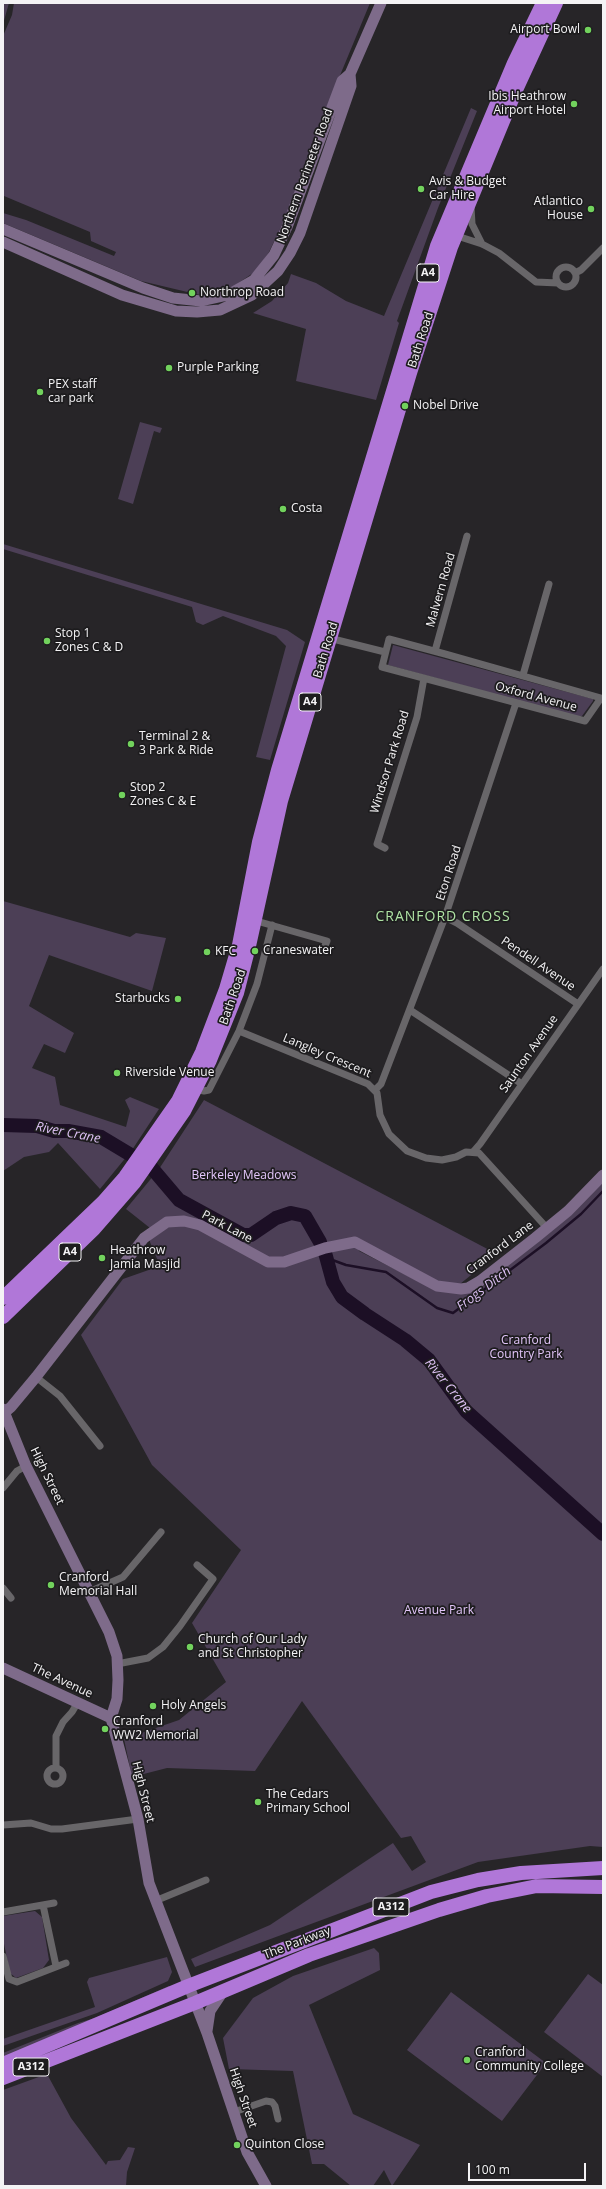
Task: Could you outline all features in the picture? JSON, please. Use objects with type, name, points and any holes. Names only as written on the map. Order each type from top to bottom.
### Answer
[{"type":"highway","name":"Bath Road","points":[[454,235],[514,64],[543,3]]},
{"type":"highway","name":"Bath Road","points":[[3,1317],[94,1229],[147,1157],[184,1111],[210,1060],[232,1005],[242,973],[266,815],[324,636],[397,374],[437,246],[454,235],[515,92],[556,3]]},
{"type":"highway","name":"Bath Road","points":[[147,1157],[178,1101],[202,1052],[226,989],[249,919]]},
{"type":"highway","name":"Bath Road","points":[[3,1298],[103,1202],[130,1180]]},
{"type":"highway","name":"The Parkway","points":[[3,2078],[191,1994],[431,1892],[478,1880],[521,1873],[603,1868]]},
{"type":"highway","name":"The Parkway","points":[[3,2064],[123,2013],[191,1994],[224,1990],[309,1955],[439,1910],[487,1896],[537,1886],[603,1888]]},
{"type":"street","name":"Northern Perimeter Road","points":[[3,229],[143,288],[173,298],[201,301],[228,295],[254,280],[274,255],[287,227],[342,81],[350,74],[381,3]]},
{"type":"street","name":"Northern Perimeter Road","points":[[3,242],[122,295],[158,307],[197,312],[220,310],[242,301],[270,280],[284,263],[295,244],[325,166],[351,86],[350,74]]},
{"type":"street","points":[[470,199],[472,224],[482,244]]},
{"type":"street","points":[[454,235],[482,244],[499,253],[536,282],[558,283],[563,286],[569,286],[574,282],[575,273]]},
{"type":"street","points":[[575,273],[581,270],[603,248]]},
{"type":"street","points":[[558,283],[556,277],[560,269],[568,268],[575,273]]},
{"type":"street","name":"Malvern Road","points":[[435,651],[467,536]]},
{"type":"street","points":[[522,675],[549,584]]},
{"type":"street","points":[[324,636],[385,652]]},
{"type":"street","name":"Oxford Avenue","points":[[389,639],[602,697],[585,721],[382,667],[385,652],[389,639]]},
{"type":"street","name":"Windsor Park Road","points":[[386,848],[377,844],[417,716],[424,678]]},
{"type":"street","name":"Eton Road","points":[[376,1089],[381,1084],[445,917],[516,703]]},
{"type":"street","name":"Pendell Avenue","points":[[445,917],[457,923],[578,1004]]},
{"type":"street","points":[[249,919],[327,941]]},
{"type":"street","points":[[196,1089],[204,1091],[209,1090],[239,1031],[257,984],[272,925]]},
{"type":"street","name":"Saunton Avenue","points":[[473,1152],[603,968]]},
{"type":"street","points":[[410,1010],[522,1084]]},
{"type":"street","name":"Langley Crescent","points":[[239,1031],[368,1084],[376,1089],[380,1115],[389,1134],[407,1151],[426,1158],[442,1160],[473,1152]]},
{"type":"street","points":[[473,1152],[479,1153],[486,1160],[547,1228]]},
{"type":"street","name":"Cranford Lane","points":[[355,1242],[437,1286],[461,1289],[468,1288],[480,1281],[547,1228],[603,1175]]},
{"type":"street","name":"Park Lane","points":[[4,1411],[11,1407],[36,1377],[144,1238],[167,1222],[184,1221],[200,1225],[268,1262],[284,1262],[325,1248],[355,1242]]},
{"type":"street","points":[[36,1377],[60,1396],[100,1446]]},
{"type":"street","name":"High Street","points":[[4,1411],[26,1466],[109,1632],[117,1656],[117,1699],[110,1718],[138,1819],[143,1856],[155,1901],[207,2033],[247,2152],[266,2186]]},
{"type":"street","points":[[3,1488],[17,1471],[26,1466]]},
{"type":"street","points":[[89,1592],[123,1577],[161,1532]]},
{"type":"street","points":[[117,1664],[148,1658],[163,1647],[180,1626],[212,1579],[197,1566]]},
{"type":"street","points":[[3,1588],[11,1598]]},
{"type":"street","name":"The Avenue","points":[[3,1668],[110,1718]]},
{"type":"street","points":[[56,1768],[56,1736],[63,1722],[78,1702]]},
{"type":"street","points":[[3,1825],[31,1823],[52,1829],[62,1829],[138,1819]]},
{"type":"street","points":[[155,1901],[206,1880]]},
{"type":"street","points":[[3,1912],[54,1903]]},
{"type":"street","points":[[43,1905],[56,1966]]},
{"type":"street","points":[[3,1956],[9,1979],[17,1982],[66,1963]]},
{"type":"street","points":[[207,2033],[210,2011],[224,1990]]},
{"type":"street","points":[[234,2112],[266,2101],[272,2102],[275,2106],[278,2119]]},
{"type":"green space","points":[[3,3],[9,3],[3,24]]},
{"type":"green space","points":[[14,3],[370,3],[312,143],[287,214],[269,252],[256,271],[231,288],[200,295],[141,281],[3,223],[3,213],[26,220],[114,256],[116,252],[91,241],[90,232],[4,196],[3,199],[3,36],[12,15]]},
{"type":"green space","points":[[471,108],[477,111],[438,208],[397,321],[399,323],[376,400],[296,381],[306,329],[253,313],[272,301],[288,283],[291,274],[316,283],[346,301],[384,316]]},
{"type":"green space","points":[[140,422],[162,428],[160,433],[154,431],[133,504],[118,499]]},
{"type":"green space","points":[[3,544],[287,630],[305,642],[270,760],[256,757],[286,646],[276,636],[223,616],[203,625],[196,622],[192,607],[3,549]]},
{"type":"green space","points":[[393,645],[593,699],[593,701],[582,716],[578,717],[388,665]]},
{"type":"green space","points":[[3,901],[130,937],[136,933],[166,938],[152,991],[49,955],[29,1006],[74,1033],[65,1053],[44,1044],[32,1068],[55,1077],[60,1105],[126,1127],[130,1111],[125,1100],[130,1097],[159,1109],[132,1150],[100,1189],[58,1143],[49,1152],[24,1157],[3,1171]]},
{"type":"green space","name":"Avenue Park","points":[[204,1100],[497,1254],[460,1284],[438,1282],[356,1239],[359,1251],[434,1289],[463,1292],[603,1179],[603,1847],[590,1846],[478,1862],[195,1967],[191,1959],[270,1925],[393,1843],[412,1871],[426,1862],[411,1836],[401,1838],[302,1701],[255,1771],[167,1768],[132,1777],[124,1739],[179,1720],[226,1682],[192,1623],[241,1550],[152,1465],[81,1335],[123,1279],[160,1266],[150,1242],[150,1228],[126,1209],[159,1169]]},
{"type":"green space","points":[[35,1911],[42,1917],[49,1960],[43,1968],[16,1978],[10,1973],[3,1939],[3,1916]]},
{"type":"green space","points":[[374,1948],[379,1953],[380,1970],[309,2005],[353,2114],[420,2145],[392,2186],[384,2170],[373,2186],[351,2186],[324,2164],[312,2164],[293,2071],[229,2069],[223,2038],[253,1998],[293,1976]]},
{"type":"green space","points":[[167,1957],[172,1972],[168,1981],[97,2013],[3,2046],[3,2039],[95,2007],[87,1982],[89,1978]]},
{"type":"green space","points":[[588,1974],[603,1985],[603,2077],[544,2032]]},
{"type":"green space","points":[[169,1986],[170,1988],[3,2061],[3,2053],[78,2023],[95,2018]]},
{"type":"green space","points":[[451,1992],[546,2063],[502,2121],[407,2050]]},
{"type":"green space","points":[[47,2074],[71,2118],[106,2165],[108,2161],[120,2160],[128,2147],[135,2148],[127,2172],[126,2186],[3,2186],[3,2090]]},
{"type":"waterway","name":"River Crane","points":[[3,1125],[37,1126],[54,1131],[68,1131],[101,1137],[151,1167],[179,1200],[243,1235],[251,1235],[276,1218],[291,1213],[305,1216],[320,1242]]},
{"type":"waterway","name":"Frogs Ditch","points":[[327,1258],[346,1265],[386,1272],[437,1308],[453,1313],[546,1243],[581,1214],[603,1191]]},
{"type":"waterway","name":"River Crane","points":[[324,1249],[333,1282],[342,1297],[405,1340],[429,1360],[466,1411],[603,1534]]},
{"type":"place","name":"Airport Bowl","points":[[588,30]]},
{"type":"place","name":"Ibis Heathrow Airport Hotel","points":[[574,104]]},
{"type":"place","name":"Avis & Budget Car Hire","points":[[421,189]]},
{"type":"place","name":"Atlantico House","points":[[591,209]]},
{"type":"place","name":"Northrop Road","points":[[192,293]]},
{"type":"place","name":"Purple Parking","points":[[169,368]]},
{"type":"place","name":"PEX staff car park","points":[[40,392]]},
{"type":"place","name":"Nobel Drive","points":[[405,406]]},
{"type":"place","name":"Costa","points":[[283,509]]},
{"type":"place","name":"Stop 1 Zones C & D","points":[[47,641]]},
{"type":"place","name":"Terminal 2 & 3 Park & Ride","points":[[131,744]]},
{"type":"place","name":"Stop 2 Zones C & E","points":[[122,795]]},
{"type":"place","name":"Craneswater","points":[[255,951]]},
{"type":"place","name":"KFC","points":[[207,952]]},
{"type":"place","name":"Starbucks","points":[[178,999]]},
{"type":"place","name":"Riverside Venue","points":[[117,1073]]},
{"type":"place","name":"Heathrow Jamia Masjid","points":[[102,1258]]},
{"type":"place","name":"Cranford Memorial Hall","points":[[51,1585]]},
{"type":"place","name":"Church of Our Lady and St Christopher","points":[[190,1647]]},
{"type":"place","name":"Holy Angels","points":[[153,1706]]},
{"type":"place","name":"Cranford WW2 Memorial","points":[[105,1729]]},
{"type":"place","name":"The Cedars Primary School","points":[[258,1802]]},
{"type":"place","name":"Cranford Community College","points":[[467,2060]]},
{"type":"place","name":"Quinton Close","points":[[237,2145]]},
{"type":"district","name":"CRANFORD CROSS","points":[[443,917]]},
{"type":"park label","name":"Berkeley Meadows","points":[[244,1176]]},
{"type":"park label","name":"Cranford Country Park","points":[[526,1348]]}]
